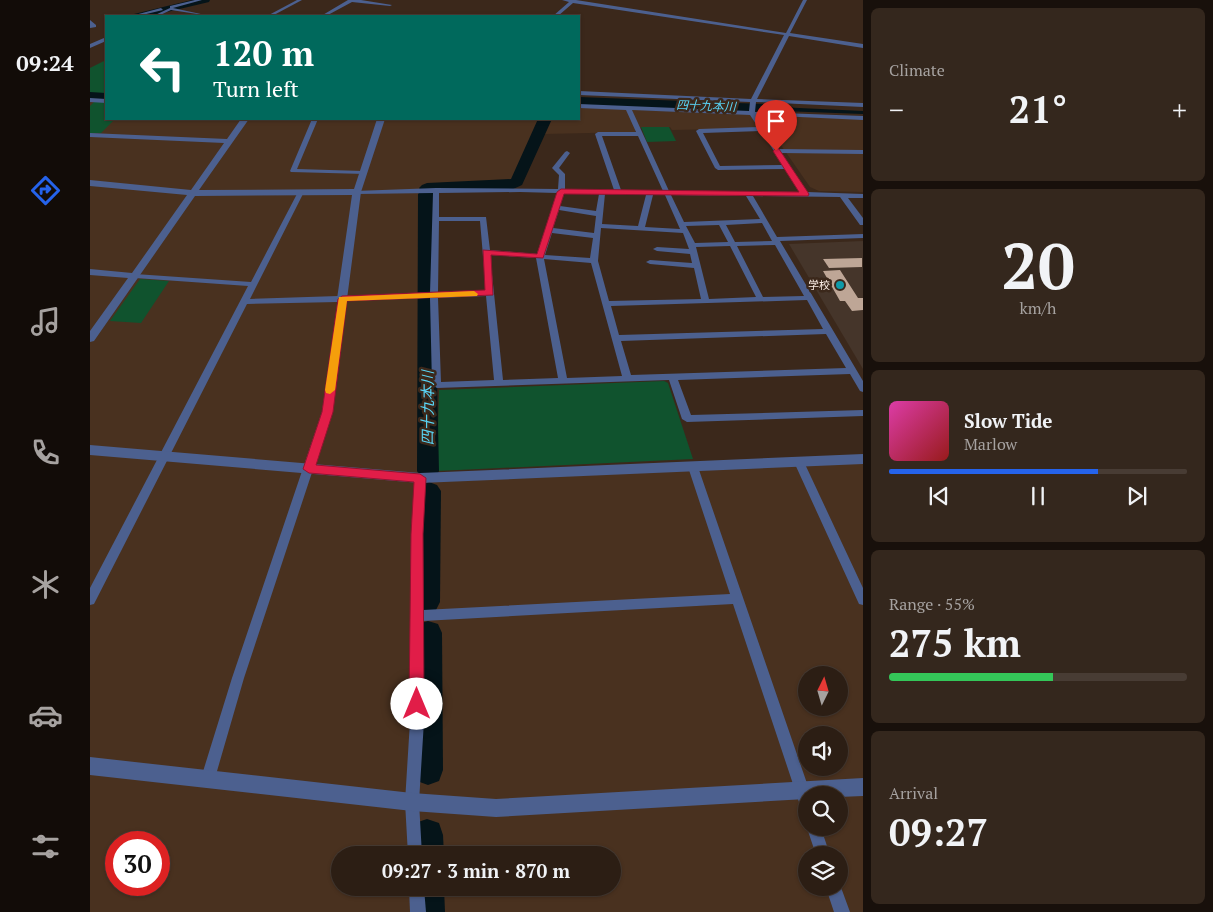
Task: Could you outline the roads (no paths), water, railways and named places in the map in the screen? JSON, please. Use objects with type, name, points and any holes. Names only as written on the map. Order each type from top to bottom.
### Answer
[{"type":"street","points":[[137,15],[200,0]]},
{"type":"street","points":[[271,15],[300,0]]},
{"type":"street","points":[[325,15],[351,0],[390,5],[362,0]]},
{"type":"street","points":[[564,0],[863,46]]},
{"type":"street","points":[[752,107],[805,0]]},
{"type":"street","points":[[556,15],[573,1]]},
{"type":"street","points":[[157,15],[171,7],[204,15]]},
{"type":"street","points":[[90,21],[94,26],[90,27]]},
{"type":"street","points":[[90,46],[105,39]]},
{"type":"street","points":[[580,93],[863,118]]},
{"type":"street","points":[[90,100],[105,101]]},
{"type":"street","points":[[580,106],[628,108],[863,105]]},
{"type":"street","points":[[752,107],[762,129],[805,194]]},
{"type":"street","points":[[628,108],[693,248],[705,300]]},
{"type":"street","points":[[90,339],[244,120]]},
{"type":"street","points":[[315,120],[293,171],[363,173]]},
{"type":"street","points":[[208,778],[238,678],[327,412],[357,192],[381,120]]},
{"type":"street","points":[[762,129],[699,131],[718,168],[787,167]]},
{"type":"street","points":[[618,193],[598,134],[639,134]]},
{"type":"street","points":[[90,135],[229,141]]},
{"type":"street","points":[[776,151],[863,152]]},
{"type":"street","points":[[563,381],[540,257],[561,192],[562,174],[555,168],[567,154]]},
{"type":"street","points":[[90,183],[193,193],[520,190],[602,193],[748,193],[863,196]]},
{"type":"street","points":[[436,190],[434,296],[437,385],[852,371]]},
{"type":"street","points":[[90,600],[301,192]]},
{"type":"street","points":[[602,193],[594,261],[627,378]]},
{"type":"street","points":[[641,229],[650,193]]},
{"type":"street","points":[[748,193],[863,389]]},
{"type":"street","points":[[843,196],[863,223]]},
{"type":"street","points":[[556,208],[600,214]]},
{"type":"street","points":[[435,219],[483,218],[499,383]]},
{"type":"street","points":[[598,226],[641,229],[683,228],[721,222],[765,221]]},
{"type":"street","points":[[721,222],[760,298]]},
{"type":"street","points":[[549,230],[597,236]]},
{"type":"street","points":[[657,249],[863,236]]},
{"type":"street","points":[[486,252],[594,261]]},
{"type":"street","points":[[650,262],[697,266]]},
{"type":"street","points":[[90,272],[252,284]]},
{"type":"street","points":[[244,302],[490,293]]},
{"type":"street","points":[[606,304],[809,298]]},
{"type":"street","points":[[616,338],[829,331]]},
{"type":"street","points":[[672,377],[687,419],[863,413]]},
{"type":"street","points":[[90,450],[420,478],[863,459]]},
{"type":"street","points":[[799,462],[863,600]]},
{"type":"street","points":[[692,467],[801,786]]},
{"type":"street","points":[[414,846],[412,802],[417,721],[417,534],[420,478]]},
{"type":"street","points":[[417,616],[738,599]]},
{"type":"street","points":[[90,766],[412,802],[496,808],[798,796]]},
{"type":"street","points":[[848,789],[863,787]]},
{"type":"street","points":[[417,896],[418,912]]},
{"type":"street","points":[[837,896],[842,912]]},
{"type":"waterway","points":[[142,15],[205,0]]},
{"type":"waterway","points":[[90,96],[105,97]]},
{"type":"waterway","name":"四十九本川","points":[[580,101],[788,109]]},
{"type":"waterway","name":"四十九本川","points":[[427,188],[511,185],[517,182],[545,120]]},
{"type":"waterway","name":"四十九本川","points":[[426,194],[428,471]]},
{"type":"waterway","name":"四十九本川","points":[[427,602],[429,491]]},
{"type":"waterway","name":"四十九本川","points":[[428,633],[428,770]]},
{"type":"waterway","name":"四十九本川","points":[[427,835],[427,846]]},
{"type":"waterway","name":"四十九本川","points":[[427,896],[428,912]]},
{"type":"place","name":"学校","points":[[840,285]]}]
